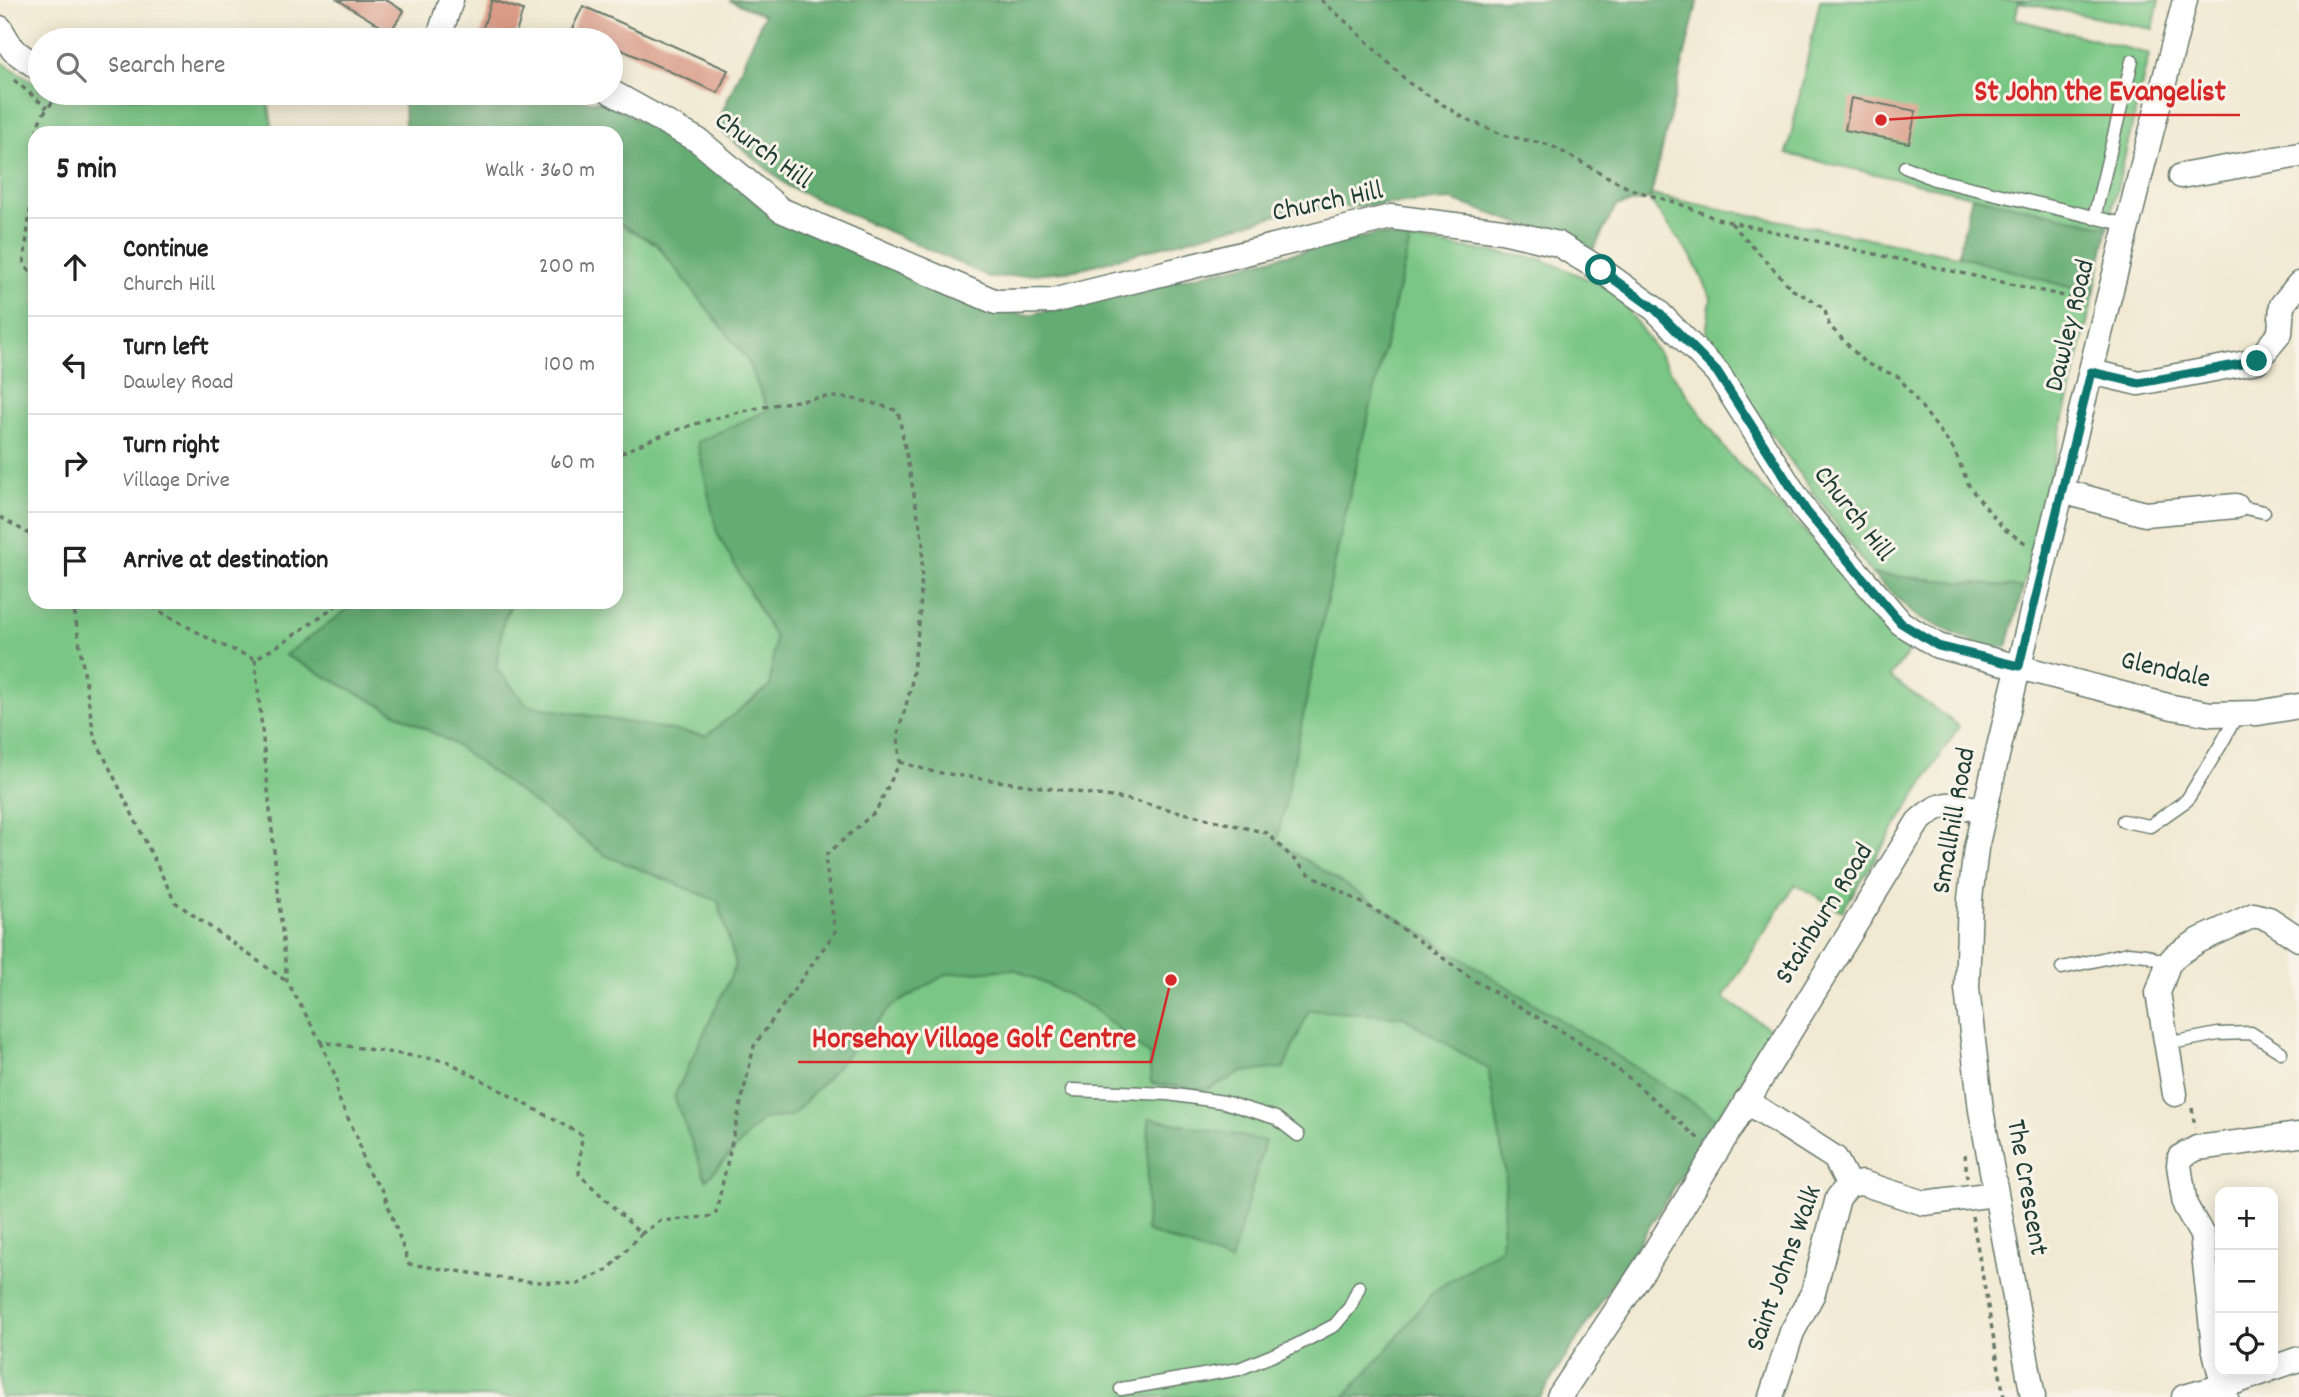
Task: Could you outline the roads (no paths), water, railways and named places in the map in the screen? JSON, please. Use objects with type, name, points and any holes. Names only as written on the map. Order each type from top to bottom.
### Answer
[{"type":"street","points":[[442,28],[451,0]]},
{"type":"street","name":"Dawley Road","points":[[2019,666],[2185,0]]},
{"type":"street","points":[[0,28],[13,50],[28,61]]},
{"type":"street","name":"Church Hill","points":[[623,99],[699,141],[781,209],[996,302],[1052,301],[1391,217],[1502,231],[1558,244],[1601,270],[1655,309],[1717,372],[1807,512],[1901,623],[1938,646],[2019,666]]},
{"type":"street","points":[[2181,176],[2299,155]]},
{"type":"street","points":[[2091,372],[2139,383],[2257,361],[2280,333],[2282,305],[2299,284]]},
{"type":"street","points":[[2062,491],[2145,514],[2236,506]]},
{"type":"street","name":"Glendale","points":[[2019,666],[2172,707],[2211,714],[2258,713],[2299,706]]},
{"type":"street","name":"Smallhill Road","points":[[1967,989],[1970,899],[1976,848],[2019,666]]},
{"type":"street","name":"Stainburn Road","points":[[1559,1397],[1646,1266],[1918,822],[1933,807],[1955,804],[1984,811]]},
{"type":"street","points":[[2175,1094],[2158,993],[2168,964],[2198,941],[2254,915],[2269,919],[2299,939]]},
{"type":"street","name":"The Crescent","points":[[1967,989],[1981,1110],[2033,1397]]},
{"type":"street","points":[[1746,1101],[1835,1158],[1849,1185]]},
{"type":"street","points":[[2225,1392],[2214,1347],[2202,1235],[2185,1205],[2180,1157],[2197,1148],[2299,1135]]},
{"type":"street","name":"Saint Johns Walk","points":[[1775,1396],[1792,1332],[1813,1293],[1838,1198],[1849,1185],[1871,1185],[1924,1203],[1995,1194]]},
{"type":"street","points":[[2278,1366],[2299,1359]]},
{"type":"street","points":[[2184,1397],[2225,1392],[2256,1376]]},
{"type":"lane","points":[[2094,218],[2132,61]]},
{"type":"lane","points":[[1905,167],[1934,179],[2127,226]]},
{"type":"lane","points":[[2236,506],[2264,512]]},
{"type":"lane","points":[[2123,821],[2150,826],[2187,800],[2237,714]]},
{"type":"lane","points":[[2062,968],[2129,953],[2146,955],[2168,964]]},
{"type":"lane","points":[[2166,1044],[2218,1034],[2251,1033],[2281,1052]]},
{"type":"lane","points":[[1072,1090],[1168,1094],[1224,1102],[1276,1118],[1298,1135]]},
{"type":"lane","points":[[1121,1389],[1239,1369],[1295,1346],[1335,1325],[1350,1307],[1359,1287]]},
{"type":"place","name":"St John the Evangelist","points":[[1881,120]]},
{"type":"place","name":"Horsehay Village Golf Centre","points":[[1171,980]]}]
